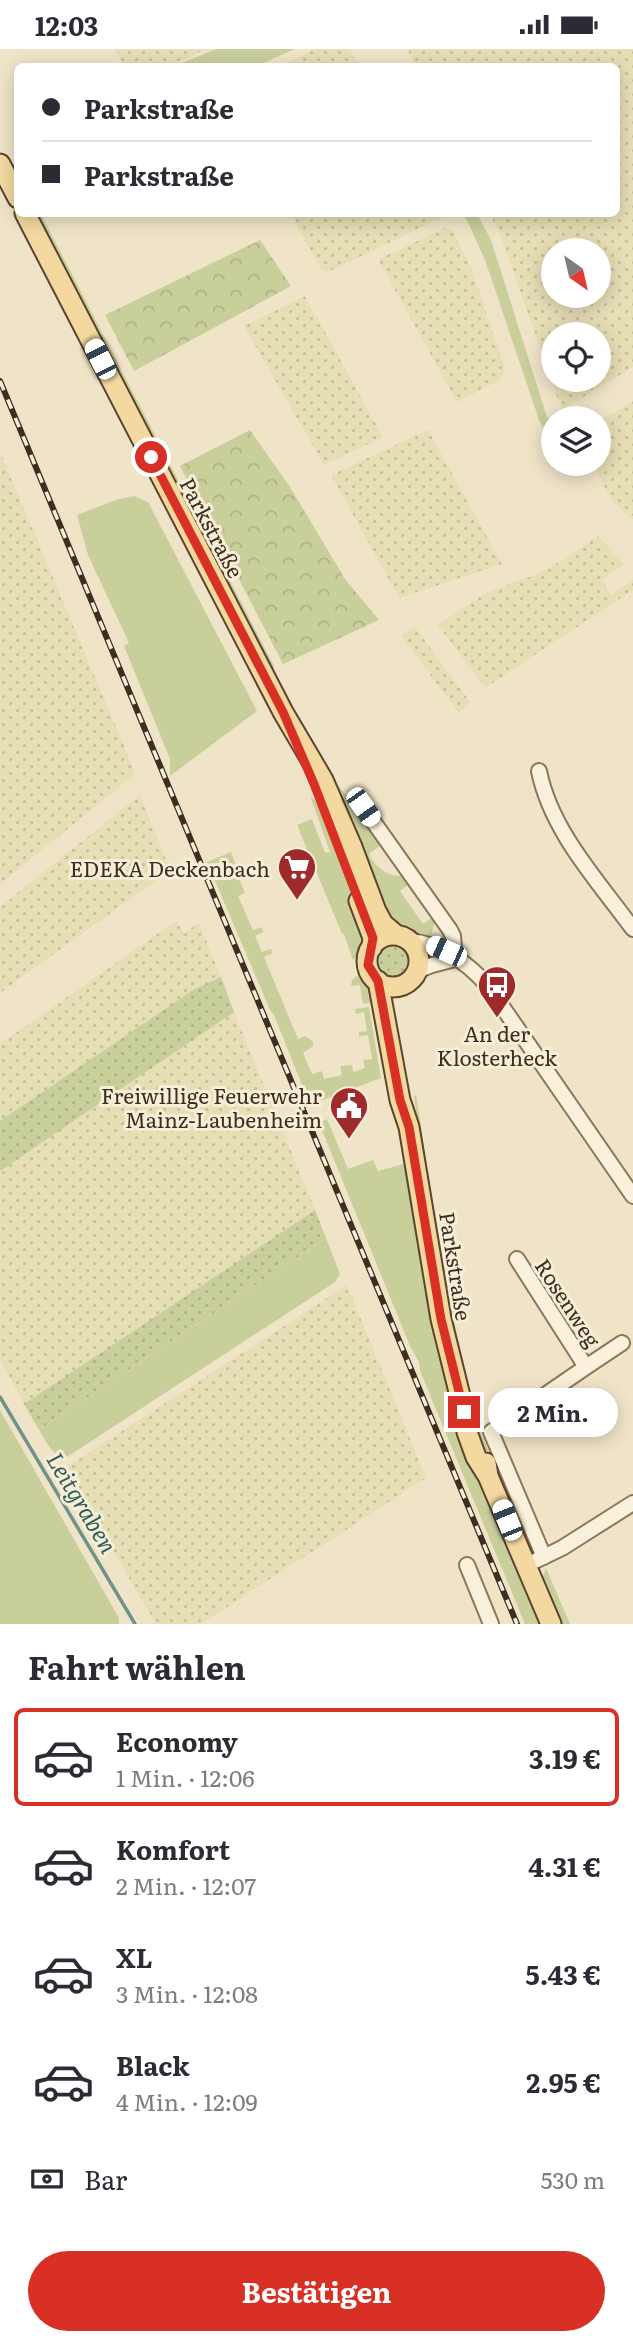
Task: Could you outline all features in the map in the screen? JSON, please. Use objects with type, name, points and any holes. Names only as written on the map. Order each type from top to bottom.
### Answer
[{"type":"main road","points":[[0,164],[14,190]]},
{"type":"main road","name":"Parkstraße","points":[[27,217],[283,712],[323,780],[376,911],[383,924],[403,938]]},
{"type":"main road","name":"Parkstraße","points":[[283,712],[369,926],[373,938],[372,947]]},
{"type":"main road","points":[[382,938],[403,938],[419,958],[410,978],[387,986],[378,981],[368,965],[372,947],[382,938]]},
{"type":"main road","name":"Parkstraße","points":[[409,1127],[410,1098],[398,1016],[410,978]]},
{"type":"main road","name":"Parkstraße","points":[[378,981],[400,1100],[409,1127],[441,1319],[467,1432],[476,1457],[535,1561],[551,1624]]},
{"type":"street","points":[[539,771],[547,803],[564,832],[633,929]]},
{"type":"street","points":[[363,807],[450,930],[455,959]]},
{"type":"street","points":[[403,938],[446,951],[471,968],[488,986],[633,1196]]},
{"type":"street","points":[[410,978],[432,965],[455,959]]},
{"type":"street","name":"Rosenweg","points":[[517,1259],[586,1367]]},
{"type":"street","name":"Rosenweg","points":[[535,1561],[491,1432],[622,1343]]},
{"type":"street","points":[[535,1561],[633,1503]]},
{"type":"street","points":[[467,1565],[491,1624]]},
{"type":"shaded area","points":[[115,49],[206,49],[176,63],[122,63]]},
{"type":"shaded area","points":[[315,49],[349,49],[359,63],[287,63]]},
{"type":"shaded area","points":[[407,49],[633,49],[633,367],[611,380],[611,322],[541,322],[541,350],[491,217],[620,217],[620,63],[414,63]]},
{"type":"shaded area","points":[[293,217],[442,217],[328,272],[320,268]]},
{"type":"shaded area","points":[[445,228],[452,230],[470,265],[505,369],[500,380],[457,402],[379,261]]},
{"type":"shaded area","points":[[305,296],[383,437],[324,465],[244,326]]},
{"type":"shaded area","points":[[556,392],[592,392],[569,406],[561,406]]},
{"type":"shaded area","points":[[633,401],[633,520],[611,499],[599,476],[611,476],[611,415]]},
{"type":"shaded area","points":[[428,430],[502,564],[399,598],[331,475]]},
{"type":"shaded area","points":[[0,452],[135,772],[0,884]]},
{"type":"shaded area","points":[[598,536],[624,564],[602,580],[611,595],[633,580],[633,590],[485,688],[438,625],[486,593],[532,576],[562,561]]},
{"type":"shaded area","points":[[415,627],[470,702],[459,713],[401,636]]},
{"type":"shaded area","points":[[140,795],[170,870],[0,993],[0,907]]},
{"type":"shaded area","points":[[176,921],[184,933],[199,923],[221,977],[193,990],[0,1121],[0,1044]]},
{"type":"shaded area","points":[[234,1012],[315,1210],[24,1404],[0,1359],[0,1171]]},
{"type":"shaded area","points":[[347,1285],[426,1478],[201,1624],[156,1624],[64,1469]]},
{"type":"green space","points":[[216,49],[295,49],[263,63],[182,63]]},
{"type":"green space","points":[[37,217],[43,217],[274,666],[274,671],[270,669]]},
{"type":"green space","points":[[465,217],[479,217],[491,240],[544,406],[541,406],[541,423],[485,260]]},
{"type":"green space","points":[[260,240],[291,286],[134,371],[105,315]]},
{"type":"green space","points":[[250,430],[290,487],[345,579],[379,620],[283,664],[180,466]]},
{"type":"green space","points":[[134,496],[148,502],[257,711],[170,776],[170,759],[124,646],[129,643],[88,555],[77,515]]},
{"type":"green space","points":[[330,773],[381,845],[370,853],[370,857],[384,871],[403,876],[409,884],[400,891],[423,924],[433,917],[435,921],[430,940],[400,930],[389,922]]},
{"type":"green space","points":[[310,796],[320,805],[368,932],[365,950],[353,960],[297,825],[312,819],[325,853],[330,852]]},
{"type":"green space","points":[[231,852],[245,893],[238,896],[253,930],[262,927],[263,932],[255,936],[262,952],[271,949],[273,953],[264,957],[298,1039],[305,1036],[313,1041],[313,1046],[303,1053],[312,1074],[322,1071],[324,1079],[342,1075],[340,1066],[352,1065],[353,1072],[365,1068],[363,1060],[372,1059],[368,1035],[359,1036],[359,1032],[367,1031],[364,1012],[356,1014],[355,1009],[369,1007],[381,1078],[310,1105],[207,862]]},
{"type":"green space","points":[[394,944],[406,948],[410,960],[406,972],[394,976],[382,972],[378,960],[382,948]]},
{"type":"green space","points":[[357,976],[370,980],[379,1001],[363,1004],[360,985],[351,986],[352,980]]},
{"type":"green space","points":[[221,977],[234,1012],[0,1171],[0,1121],[193,990]]},
{"type":"green space","points":[[416,1095],[436,1223],[465,1378],[481,1432],[512,1508],[532,1545],[525,1544],[492,1467],[453,1351],[430,1214],[414,1096]]},
{"type":"green space","points":[[327,1119],[348,1169],[373,1160],[378,1171],[408,1163],[435,1322],[542,1624],[525,1624],[319,1123]]},
{"type":"green space","points":[[315,1210],[326,1238],[39,1430],[24,1404]]},
{"type":"green space","points":[[326,1238],[340,1274],[335,1282],[67,1457],[58,1455],[50,1448],[39,1430]]},
{"type":"green space","points":[[0,1410],[119,1618],[119,1624],[0,1624]]},
{"type":"green space","points":[[546,1568],[570,1624],[557,1624],[541,1581]]},
{"type":"waterway","name":"Leitgraben","points":[[0,1397],[135,1624]]},
{"type":"railway","points":[[0,381],[517,1624]]},
{"type":"place","name":"EDEKA Deckenbach","points":[[297,901]]},
{"type":"place","name":"An der Klosterheck","points":[[497,1019]]},
{"type":"place","name":"Freiwillige Feuerwehr Mainz-Laubenheim","points":[[349,1140]]},
{"type":"route","points":[[151,457],[283,712],[314,784],[373,938],[368,965],[373,977],[378,981],[400,1100],[409,1127],[441,1319],[464,1412]]}]
